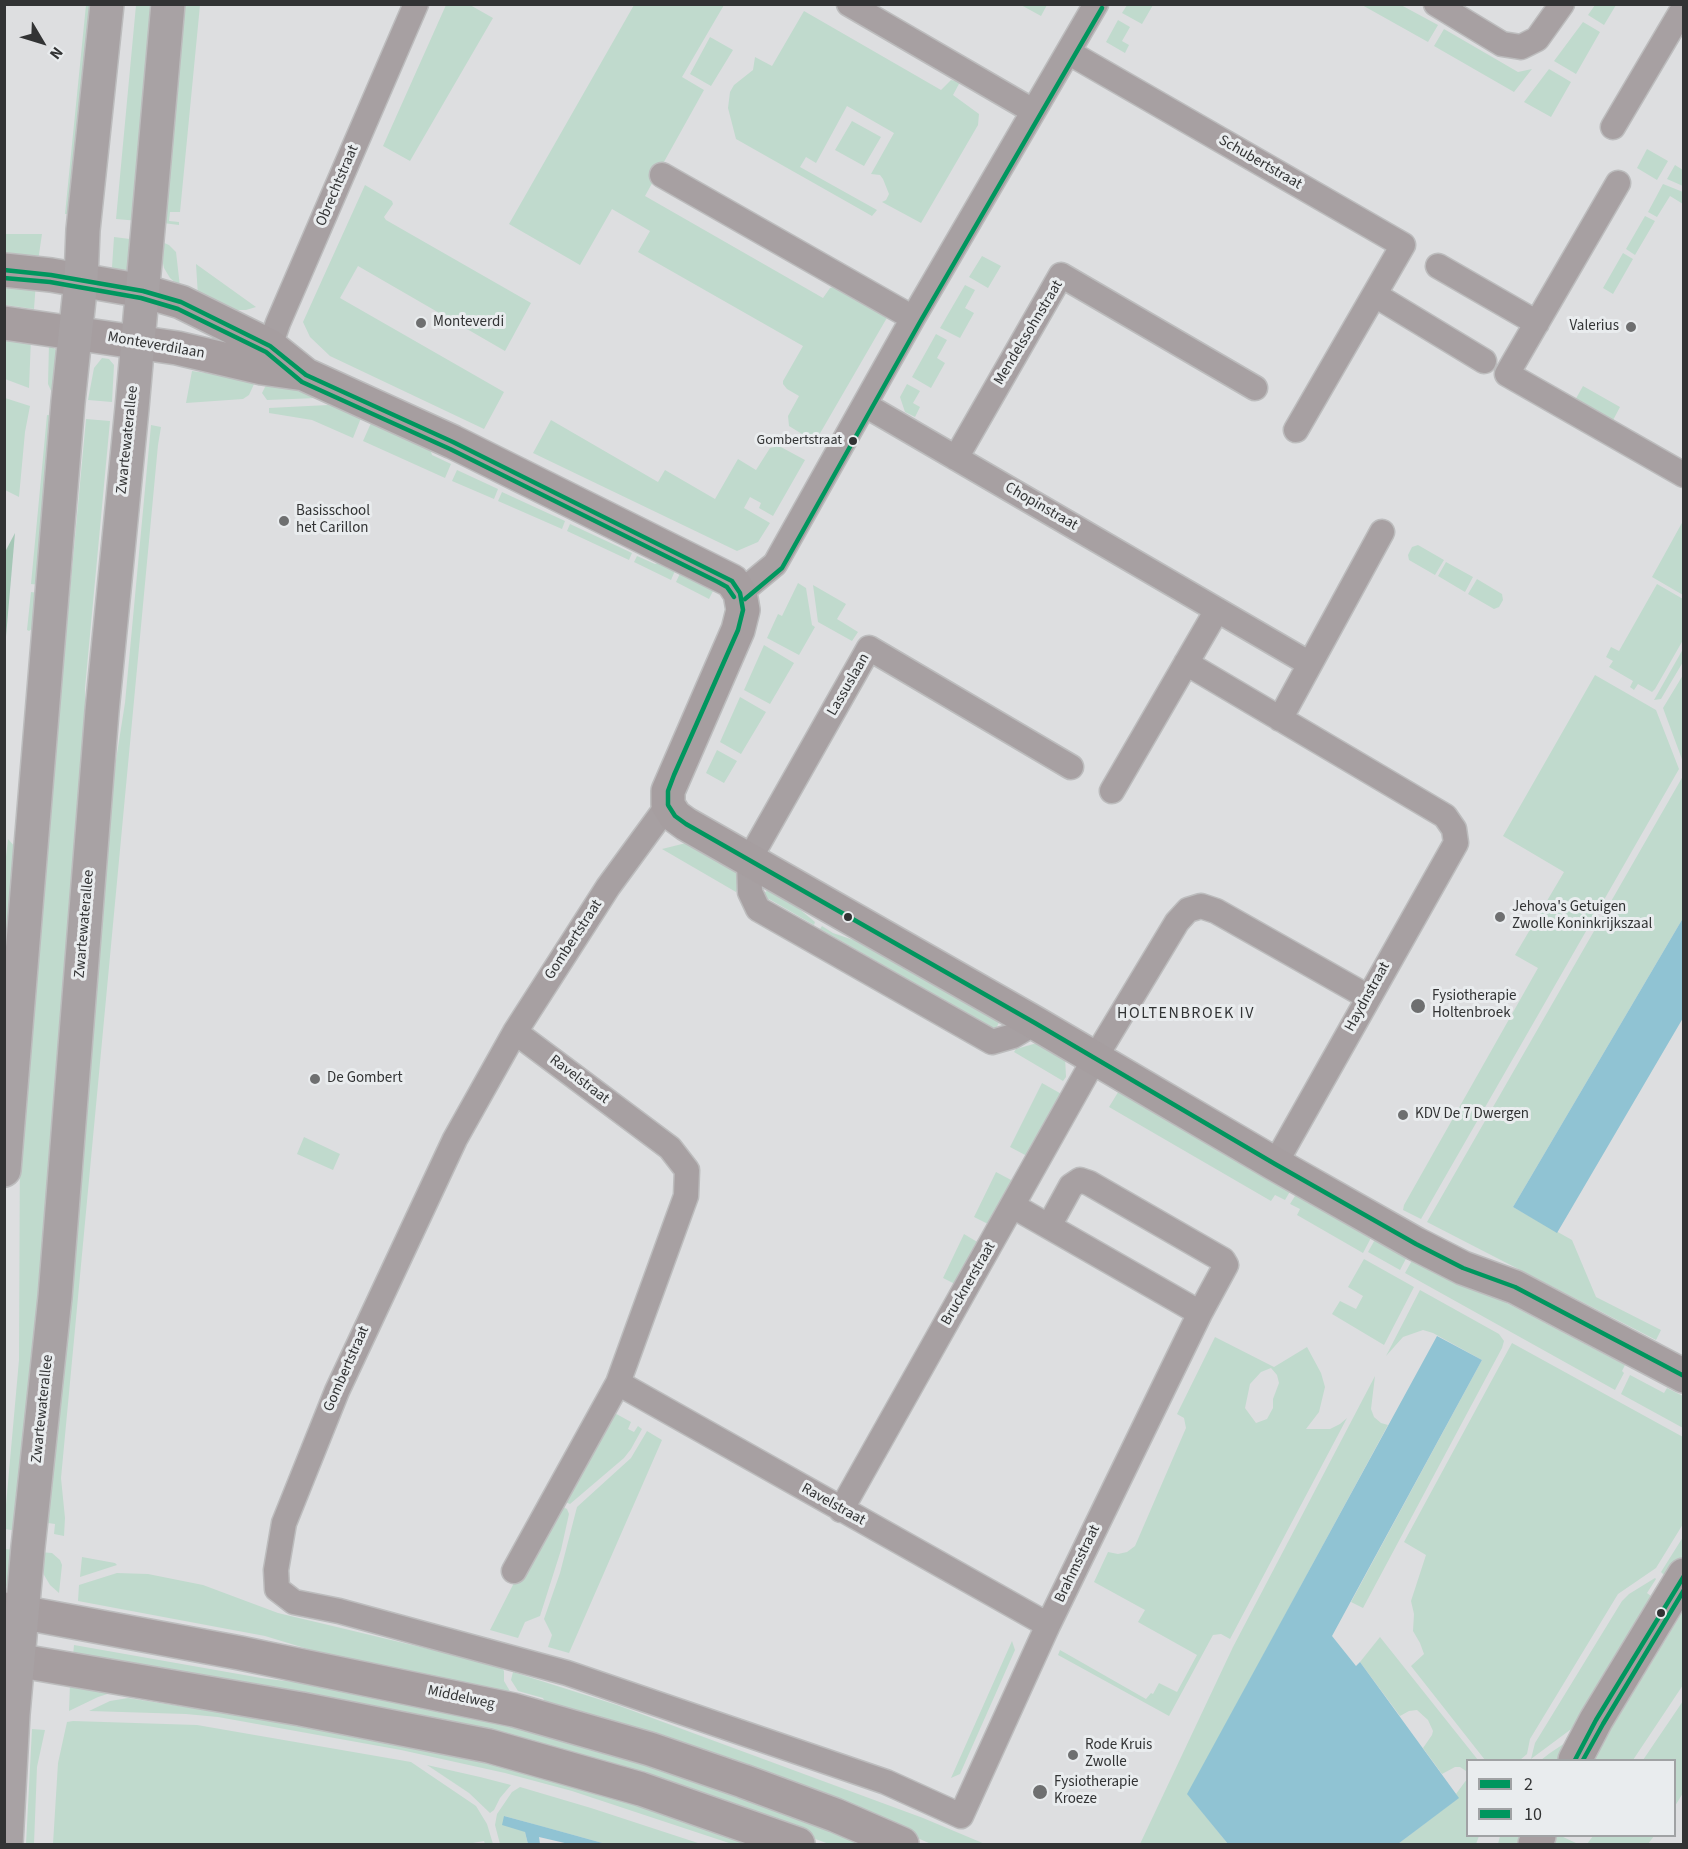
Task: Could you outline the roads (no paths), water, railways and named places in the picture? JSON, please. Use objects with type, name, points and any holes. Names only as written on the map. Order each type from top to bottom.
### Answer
[{"type":"main road","points":[[4,1170],[74,333],[81,280],[83,230],[107,4]]},
{"type":"main road","name":"Zwartewaterallee","points":[[6,1845],[13,1611],[55,1297],[102,711],[168,4]]},
{"type":"street","name":"Obrechtstraat","points":[[266,357],[287,302],[416,4]]},
{"type":"street","points":[[849,4],[1033,111]]},
{"type":"street","points":[[740,593],[775,564],[913,318],[1096,4]]},
{"type":"street","points":[[1436,4],[1502,44],[1521,47],[1538,39],[1562,4]]},
{"type":"street","points":[[1613,127],[1683,7]]},
{"type":"street","name":"Schubertstraat","points":[[1068,52],[1403,245],[1296,430]]},
{"type":"street","points":[[662,175],[913,318]]},
{"type":"street","points":[[1618,183],[1507,374],[1683,475]]},
{"type":"street","points":[[1438,266],[1537,323]]},
{"type":"street","name":"Monteverdilaan","points":[[4,270],[143,291],[181,302],[266,357],[453,442],[722,574],[732,581],[740,593]]},
{"type":"street","name":"Mendelssohnstraat","points":[[956,458],[1061,275],[1255,388]]},
{"type":"street","points":[[1375,295],[1484,361]]},
{"type":"street","name":"Monteverdilaan","points":[[4,323],[137,343],[266,357]]},
{"type":"street","name":"Chopinstraat","points":[[865,405],[1310,664]]},
{"type":"street","points":[[1186,663],[1280,719],[1382,532]]},
{"type":"street","name":"Gombertstraat","points":[[740,593],[743,610],[738,630],[674,775],[668,791],[668,805],[608,887],[515,1032],[455,1139],[337,1391],[284,1523],[276,1570],[277,1589],[294,1602],[339,1611],[567,1673],[886,1782],[961,1816]]},
{"type":"street","points":[[1112,791],[1217,610]]},
{"type":"street","name":"Lassuslaan","points":[[749,860],[869,648],[1071,767]]},
{"type":"street","name":"Haydnstraat","points":[[1275,1164],[1456,843],[1454,829],[1445,816],[1280,719]]},
{"type":"street","points":[[668,805],[675,816],[686,824],[1416,1244],[1463,1268],[1515,1287],[1683,1376]]},
{"type":"street","name":"Brucknerstraat","points":[[841,1509],[1095,1058],[1177,921],[1188,910],[1201,906],[1216,911],[1368,997]]},
{"type":"street","name":"Ravelstraat","points":[[514,1571],[618,1383],[686,1196],[687,1170],[670,1148],[515,1032]]},
{"type":"street","name":"Brahmsstraat","points":[[961,1816],[1048,1625],[1200,1313],[1226,1265],[1223,1260],[1089,1182],[1080,1180],[1071,1186],[1049,1226]]},
{"type":"street","points":[[1013,1206],[1200,1313]]},
{"type":"street","name":"Ravelstraat","points":[[618,1383],[1048,1625]]},
{"type":"street","points":[[1576,1759],[1596,1720],[1683,1575]]},
{"type":"street","name":"Middelweg","points":[[13,1611],[240,1653],[514,1710],[639,1746],[743,1781],[827,1812],[902,1845]]},
{"type":"street","points":[[11,1659],[301,1709],[489,1746],[641,1789],[798,1845]]},
{"type":"water","points":[[1683,918],[1683,1018],[1557,1233],[1513,1207]]},
{"type":"water","points":[[1437,1336],[1482,1360],[1332,1636],[1356,1666],[1360,1662],[1459,1798],[1398,1844],[1228,1844],[1187,1794]]},
{"type":"water","points":[[504,1816],[606,1844],[569,1844],[539,1837],[540,1844],[528,1844],[525,1832],[502,1825]]},
{"type":"place","name":"Monteverdi","points":[[421,323]]},
{"type":"place","name":"Valerius","points":[[1631,327]]},
{"type":"place","name":"Gombertstraat","points":[[853,441]]},
{"type":"place","name":"Basisschool het Carillon","points":[[284,521]]},
{"type":"place","name":"Jehova's Getuigen Zwolle Koninkrijkszaal","points":[[1500,917]]},
{"type":"place","name":"Fysiotherapie Holtenbroek","points":[[1418,1006]]},
{"type":"place","name":"De Gombert","points":[[315,1079]]},
{"type":"place","name":"KDV De 7 Dwergen","points":[[1403,1115]]},
{"type":"place","name":"Rode Kruis Zwolle","points":[[1073,1755]]},
{"type":"place","name":"Fysiotherapie Kroeze","points":[[1040,1792]]},
{"type":"district","name":"HOLTENBROEK IV","points":[[1186,1014]]}]
